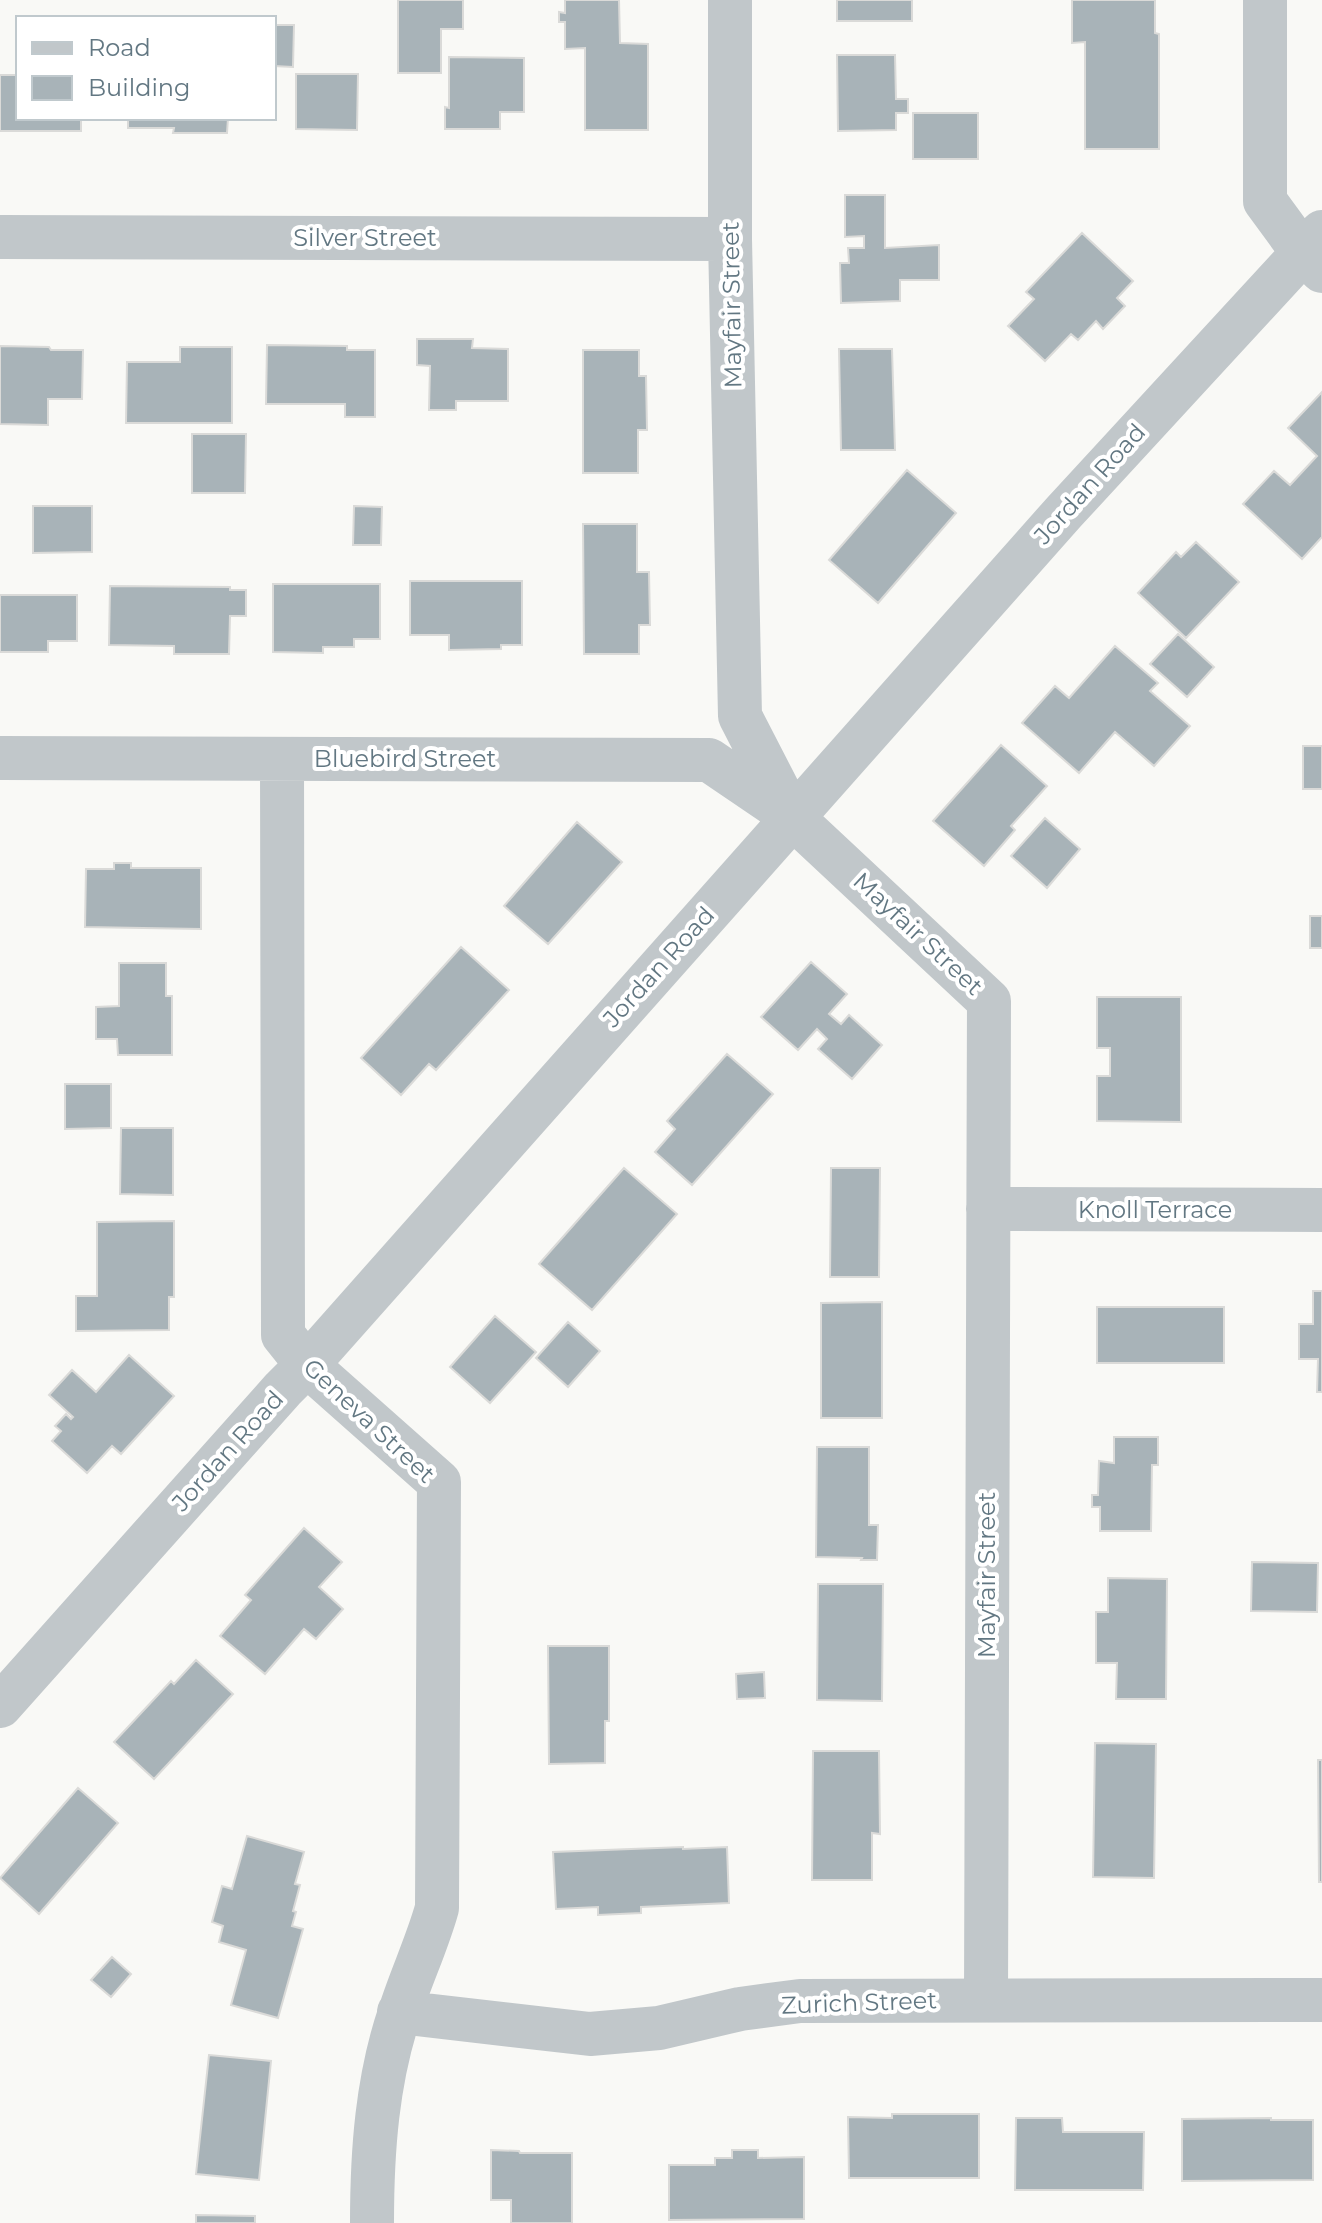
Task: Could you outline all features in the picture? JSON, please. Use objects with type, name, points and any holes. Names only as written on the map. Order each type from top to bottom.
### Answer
[{"type":"street","name":"Mayfair Street","points":[[730,0],[730,239],[740,716],[792,817],[989,1001],[986,2000]]},
{"type":"street","points":[[1265,0],[1265,201],[1316,252]]},
{"type":"street","name":"Silver Street","points":[[0,237],[730,239]]},
{"type":"street","name":"Jordan Road","points":[[0,1706],[1064,512],[1316,252]]},
{"type":"street","name":"Bluebird Street","points":[[0,758],[709,760],[792,817]]},
{"type":"street","name":"Geneva Street","points":[[282,759],[283,1335],[307,1365],[439,1482],[437,1908],[399,2012],[382,2083],[372,2158],[372,2223]]},
{"type":"street","name":"Knoll Terrace","points":[[988,1209],[1322,1210]]},
{"type":"street","name":"Zurich Street","points":[[399,2012],[590,2034],[659,2028],[740,2009],[800,2001],[1322,2000]]},
{"type":"building","points":[[398,0],[463,0],[463,29],[441,29],[441,73],[398,73]]},
{"type":"building","points":[[565,0],[619,0],[620,43],[648,44],[648,130],[585,130],[585,48],[565,49],[565,22],[559,22],[559,12],[565,13]]},
{"type":"building","points":[[837,0],[912,0],[912,21],[837,21]]},
{"type":"building","points":[[1072,0],[1155,0],[1155,33],[1159,34],[1159,149],[1085,149],[1085,42],[1072,43]]},
{"type":"building","points":[[276,25],[294,25],[293,67],[276,66]]},
{"type":"building","points":[[837,55],[895,55],[896,99],[908,99],[908,113],[896,113],[896,130],[838,131]]},
{"type":"building","points":[[449,57],[524,58],[524,112],[500,112],[500,129],[445,129],[445,107],[449,108]]},
{"type":"building","points":[[296,74],[358,74],[357,130],[296,129]]},
{"type":"building","points":[[0,75],[16,75],[16,120],[81,120],[81,131],[0,131]]},
{"type":"building","points":[[913,113],[978,113],[978,159],[913,159]]},
{"type":"building","points":[[128,120],[228,120],[227,133],[173,133],[174,128],[128,128]]},
{"type":"building","points":[[845,195],[885,195],[885,248],[939,245],[939,280],[900,280],[900,301],[841,303],[840,263],[849,263],[848,248],[864,248],[864,236],[845,237]]},
{"type":"building","points":[[1082,233],[1133,281],[1117,298],[1125,306],[1103,329],[1096,321],[1078,340],[1071,334],[1045,361],[1008,326],[1034,299],[1026,292]]},
{"type":"building","points":[[417,339],[473,339],[472,348],[508,349],[508,401],[456,401],[456,410],[429,410],[430,366],[417,365]]},
{"type":"building","points":[[267,345],[347,346],[347,350],[375,350],[375,417],[345,417],[345,404],[266,404]]},
{"type":"building","points":[[0,346],[83,350],[82,399],[48,399],[48,425],[0,424]]},
{"type":"building","points":[[180,347],[232,347],[232,423],[126,423],[127,362],[180,362]]},
{"type":"building","points":[[839,349],[892,349],[895,450],[841,450]]},
{"type":"building","points":[[583,350],[639,350],[639,376],[646,376],[647,430],[638,430],[638,473],[583,473]]},
{"type":"building","points":[[1322,392],[1322,537],[1302,559],[1243,504],[1274,471],[1290,485],[1317,456],[1288,428]]},
{"type":"building","points":[[192,434],[246,434],[245,493],[192,493]]},
{"type":"building","points":[[907,470],[956,513],[878,603],[829,560]]},
{"type":"building","points":[[33,506],[92,506],[92,552],[33,553]]},
{"type":"building","points":[[354,506],[382,507],[381,545],[353,545]]},
{"type":"building","points":[[583,524],[637,524],[637,572],[649,572],[650,625],[639,625],[639,654],[584,654]]},
{"type":"building","points":[[1196,542],[1239,582],[1186,638],[1138,593],[1176,552],[1181,557]]},
{"type":"building","points":[[410,581],[522,581],[522,645],[501,645],[501,649],[449,650],[449,635],[410,635]]},
{"type":"building","points":[[273,584],[380,584],[380,639],[354,639],[354,647],[323,647],[323,653],[273,652]]},
{"type":"building","points":[[110,586],[230,587],[230,590],[246,590],[246,616],[230,616],[229,654],[174,654],[174,646],[109,645]]},
{"type":"building","points":[[0,595],[77,595],[77,641],[48,641],[48,652],[0,652]]},
{"type":"building","points":[[1178,634],[1214,667],[1187,697],[1150,664]]},
{"type":"building","points":[[1115,646],[1158,683],[1150,691],[1190,726],[1154,766],[1115,732],[1079,773],[1022,723],[1055,686],[1069,698]]},
{"type":"building","points":[[1001,745],[1047,786],[1011,826],[1015,830],[984,866],[933,821]]},
{"type":"building","points":[[1303,746],[1322,746],[1322,789],[1303,789]]},
{"type":"building","points":[[1045,818],[1080,849],[1047,888],[1011,856]]},
{"type":"building","points":[[577,822],[622,862],[548,944],[504,906]]},
{"type":"building","points":[[114,863],[131,863],[131,868],[201,868],[201,929],[85,927],[86,869],[114,869]]},
{"type":"building","points":[[1310,916],[1322,916],[1322,948],[1310,948]]},
{"type":"building","points":[[461,947],[509,990],[436,1070],[429,1064],[401,1095],[361,1058]]},
{"type":"building","points":[[811,962],[847,994],[829,1014],[841,1024],[849,1015],[882,1045],[852,1079],[818,1049],[827,1039],[817,1029],[798,1050],[761,1017]]},
{"type":"building","points":[[119,963],[166,963],[166,996],[172,996],[172,1055],[118,1055],[117,1039],[96,1039],[96,1007],[119,1006]]},
{"type":"building","points":[[1097,997],[1181,997],[1181,1122],[1097,1121],[1097,1076],[1110,1076],[1110,1048],[1097,1048]]},
{"type":"building","points":[[727,1054],[773,1094],[692,1185],[655,1152],[675,1129],[667,1121]]},
{"type":"building","points":[[65,1084],[111,1084],[111,1128],[65,1129]]},
{"type":"building","points":[[121,1128],[173,1128],[173,1195],[120,1194]]},
{"type":"building","points":[[624,1168],[677,1214],[592,1310],[539,1264]]},
{"type":"building","points":[[831,1168],[880,1168],[879,1277],[830,1277]]},
{"type":"building","points":[[174,1221],[174,1297],[169,1297],[169,1330],[76,1331],[76,1296],[97,1296],[97,1222]]},
{"type":"building","points":[[1313,1291],[1322,1291],[1322,1392],[1317,1392],[1318,1359],[1299,1359],[1299,1324],[1313,1324]]},
{"type":"building","points":[[882,1302],[882,1418],[821,1418],[821,1303]]},
{"type":"building","points":[[1097,1307],[1224,1307],[1224,1363],[1097,1363]]},
{"type":"building","points":[[495,1316],[536,1352],[490,1403],[450,1367]]},
{"type":"building","points":[[568,1322],[600,1351],[568,1387],[536,1358]]},
{"type":"building","points":[[129,1355],[174,1396],[121,1454],[112,1446],[87,1473],[52,1441],[61,1431],[55,1426],[66,1414],[71,1419],[73,1417],[49,1395],[72,1370],[96,1392]]},
{"type":"building","points":[[1114,1437],[1158,1437],[1158,1465],[1152,1465],[1151,1531],[1100,1531],[1100,1507],[1092,1507],[1092,1495],[1098,1495],[1099,1461],[1114,1463]]},
{"type":"building","points":[[817,1447],[869,1447],[869,1525],[878,1525],[877,1560],[816,1557]]},
{"type":"building","points":[[304,1528],[342,1562],[319,1587],[343,1609],[316,1639],[304,1629],[265,1674],[220,1636],[251,1600],[245,1595]]},
{"type":"building","points":[[1252,1562],[1318,1563],[1317,1612],[1251,1611]]},
{"type":"building","points":[[1108,1578],[1167,1579],[1166,1699],[1116,1699],[1117,1663],[1096,1663],[1096,1612],[1108,1612]]},
{"type":"building","points":[[818,1584],[883,1584],[882,1701],[817,1700]]},
{"type":"building","points":[[548,1646],[609,1646],[609,1721],[605,1721],[605,1763],[549,1764]]},
{"type":"building","points":[[196,1660],[233,1694],[154,1779],[114,1742],[171,1681],[174,1684]]},
{"type":"building","points":[[764,1672],[765,1698],[737,1699],[736,1674]]},
{"type":"building","points":[[1095,1743],[1156,1744],[1154,1878],[1093,1877]]},
{"type":"building","points":[[813,1751],[879,1751],[880,1834],[872,1833],[872,1880],[812,1880]]},
{"type":"building","points":[[1318,1760],[1322,1760],[1322,1882],[1319,1882]]},
{"type":"building","points":[[78,1788],[118,1823],[39,1914],[0,1878]]},
{"type":"building","points":[[247,1836],[304,1852],[295,1884],[300,1885],[292,1926],[303,1929],[278,2018],[231,2005],[246,1950],[219,1942],[223,1926],[212,1922],[222,1886],[232,1889]]},
{"type":"building","points":[[727,1847],[729,1903],[641,1907],[641,1913],[598,1915],[598,1907],[556,1909],[553,1852]]},
{"type":"building","points":[[112,1957],[131,1974],[111,1997],[91,1980]]},
{"type":"building","points":[[209,2055],[271,2061],[259,2180],[196,2174]]},
{"type":"building","points":[[892,2114],[979,2114],[979,2178],[849,2178],[848,2117],[892,2118]]},
{"type":"building","points":[[1016,2118],[1062,2118],[1063,2132],[1144,2132],[1143,2190],[1015,2190]]},
{"type":"building","points":[[1182,2119],[1313,2120],[1313,2180],[1182,2181]]},
{"type":"building","points":[[491,2150],[572,2153],[572,2223],[511,2223],[511,2200],[491,2200]]},
{"type":"building","points":[[732,2150],[758,2150],[758,2158],[804,2157],[804,2219],[669,2220],[669,2165],[715,2165],[715,2158],[732,2158]]},
{"type":"building","points":[[196,2215],[255,2216],[255,2223],[196,2223]]}]
